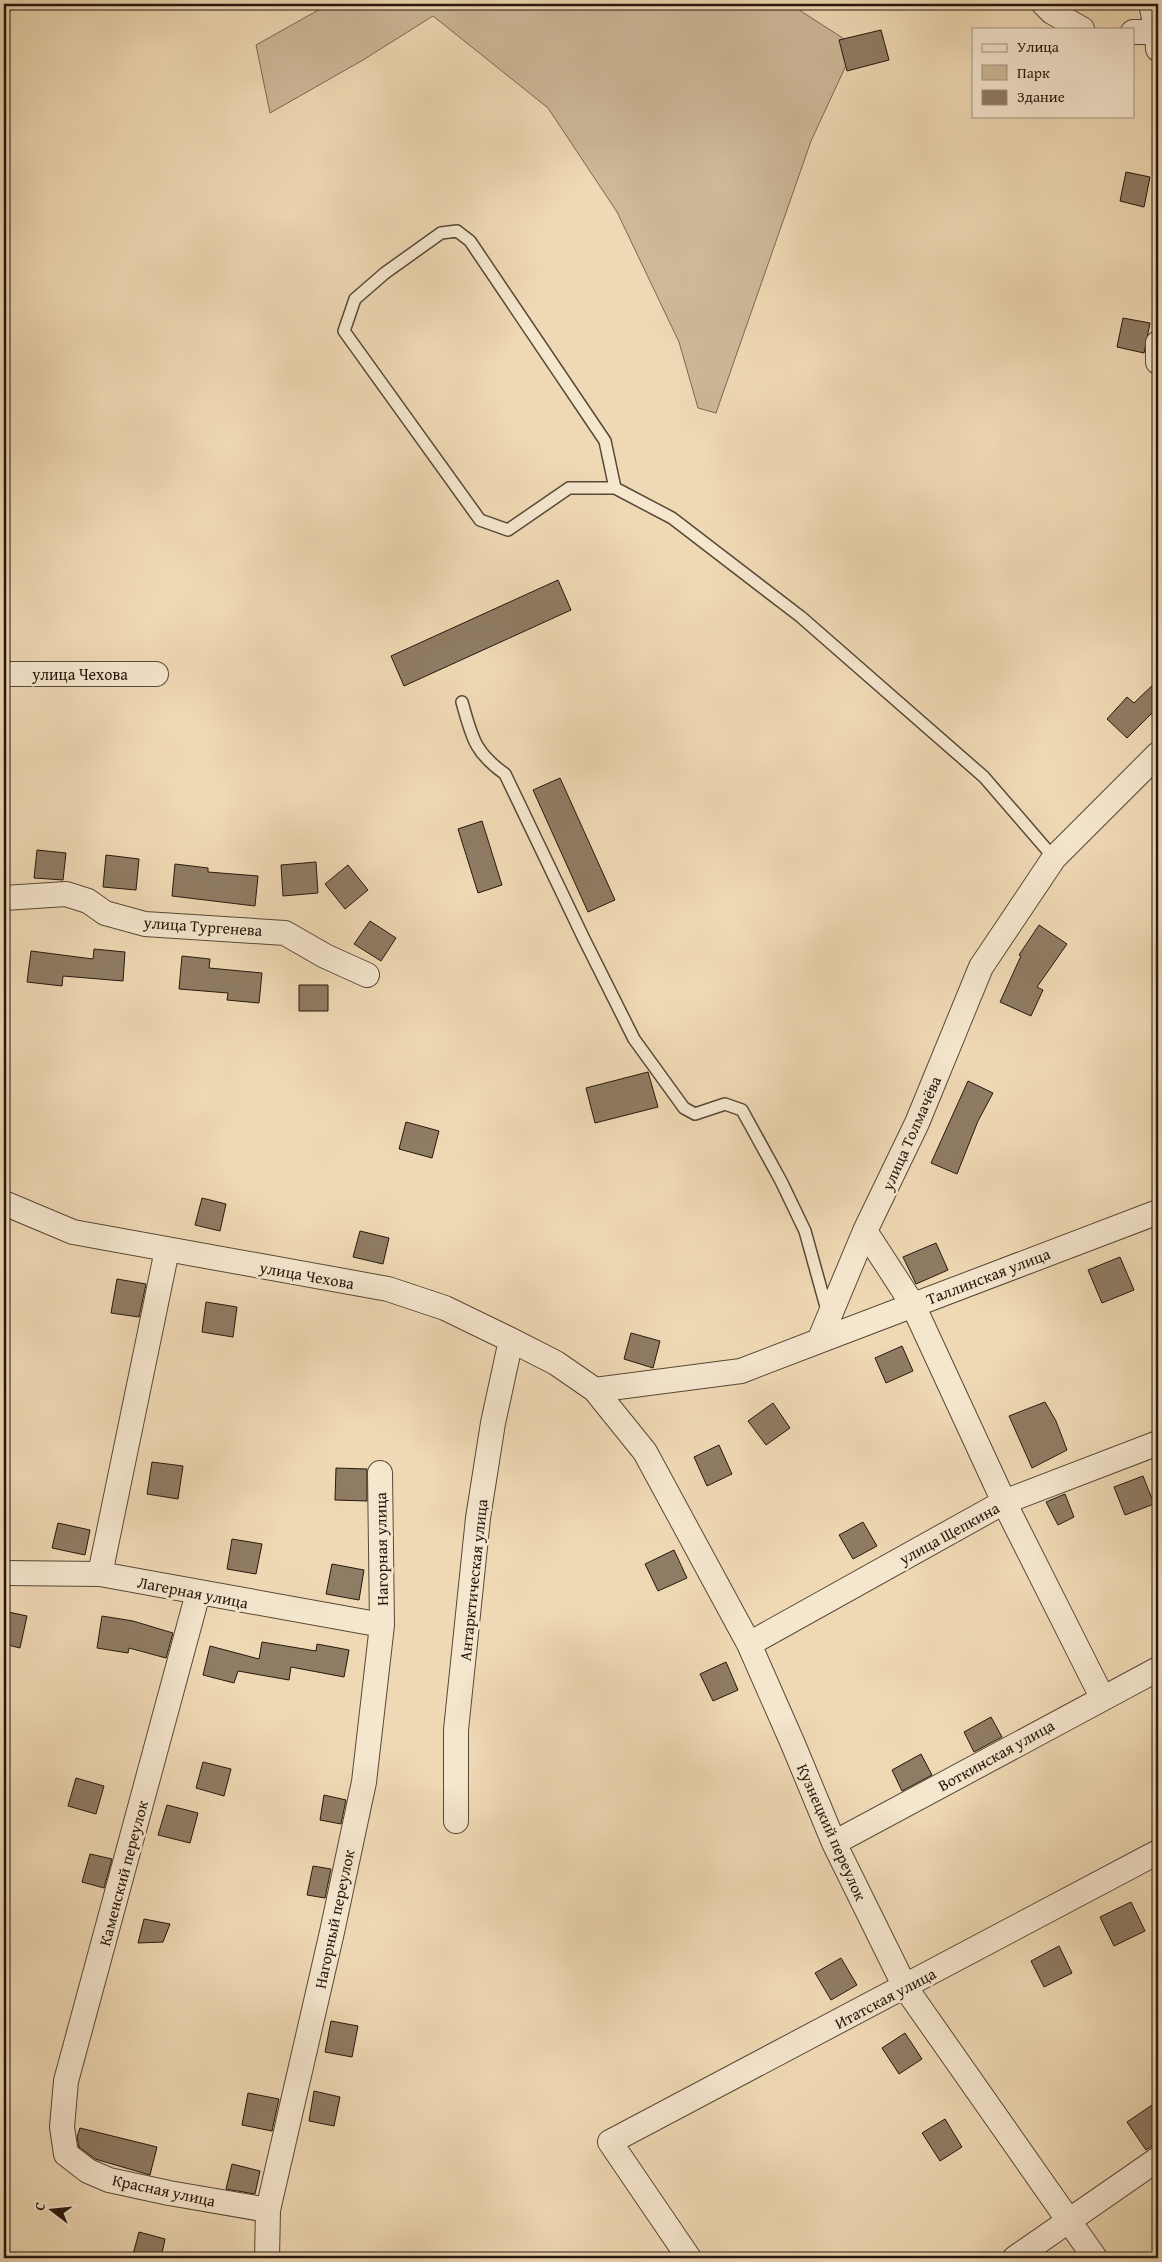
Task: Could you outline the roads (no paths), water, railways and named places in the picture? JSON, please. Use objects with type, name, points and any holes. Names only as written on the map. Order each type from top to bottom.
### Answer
[{"type":"street","points":[[1044,4],[1052,12],[1080,28]]},
{"type":"street","points":[[1134,32],[1158,37],[1151,4]]},
{"type":"street","name":"улица Чехова","points":[[4,674],[156,674]]},
{"type":"street","name":"улица Толмачёва","points":[[819,1341],[865,1231],[917,1123],[981,967],[1054,858],[1158,754]]},
{"type":"street","name":"улица Тургенева","points":[[4,898],[66,894],[88,901],[105,913],[145,924],[285,933],[325,956],[368,975]]},
{"type":"street","name":"улица Чехова","points":[[4,1203],[73,1232],[388,1290],[445,1308],[556,1363],[595,1390]]},
{"type":"street","name":"Таллинская улица","points":[[819,1341],[1158,1212]]},
{"type":"street","points":[[865,1231],[913,1305],[1004,1502],[1102,1697]]},
{"type":"street","points":[[100,1574],[167,1250]]},
{"type":"street","name":"Антарктическая улица","points":[[456,1821],[456,1730],[478,1518],[493,1423],[511,1340]]},
{"type":"street","points":[[595,1390],[742,1371],[819,1341]]},
{"type":"street","name":"Кузнецкий переулок","points":[[595,1390],[645,1452],[749,1644],[834,1843],[905,1987],[1095,2258]]},
{"type":"street","name":"улица Щепкина","points":[[749,1644],[1004,1502],[1158,1443]]},
{"type":"street","name":"Нагорная улица","points":[[380,1474],[382,1625]]},
{"type":"street","name":"Лагерная улица","points":[[4,1573],[100,1574],[382,1625]]},
{"type":"street","name":"Каменский переулок","points":[[66,2154],[62,2127],[66,2081],[198,1593]]},
{"type":"street","name":"Нагорный переулок","points":[[268,2210],[330,1942],[364,1782],[382,1625]]},
{"type":"street","name":"Воткинская улица","points":[[834,1843],[1102,1697],[1158,1669]]},
{"type":"street","name":"Итатская улица","points":[[689,2258],[610,2142],[1158,1852]]},
{"type":"street","name":"Красная улица","points":[[66,2154],[88,2171],[109,2180],[169,2193],[268,2210]]},
{"type":"street","points":[[1015,2258],[1158,2159]]},
{"type":"street","points":[[267,2258],[268,2210]]},
{"type":"lane","points":[[615,488],[604,441],[470,241],[457,231],[441,233],[385,273],[355,299],[344,330],[480,520],[508,530],[569,488],[615,488],[672,518],[801,617],[984,777],[1054,858]]},
{"type":"lane","points":[[462,702],[474,743],[488,762],[505,774],[634,1039],[684,1108],[695,1114],[725,1104],[742,1110],[781,1181],[805,1231],[829,1318]]}]
